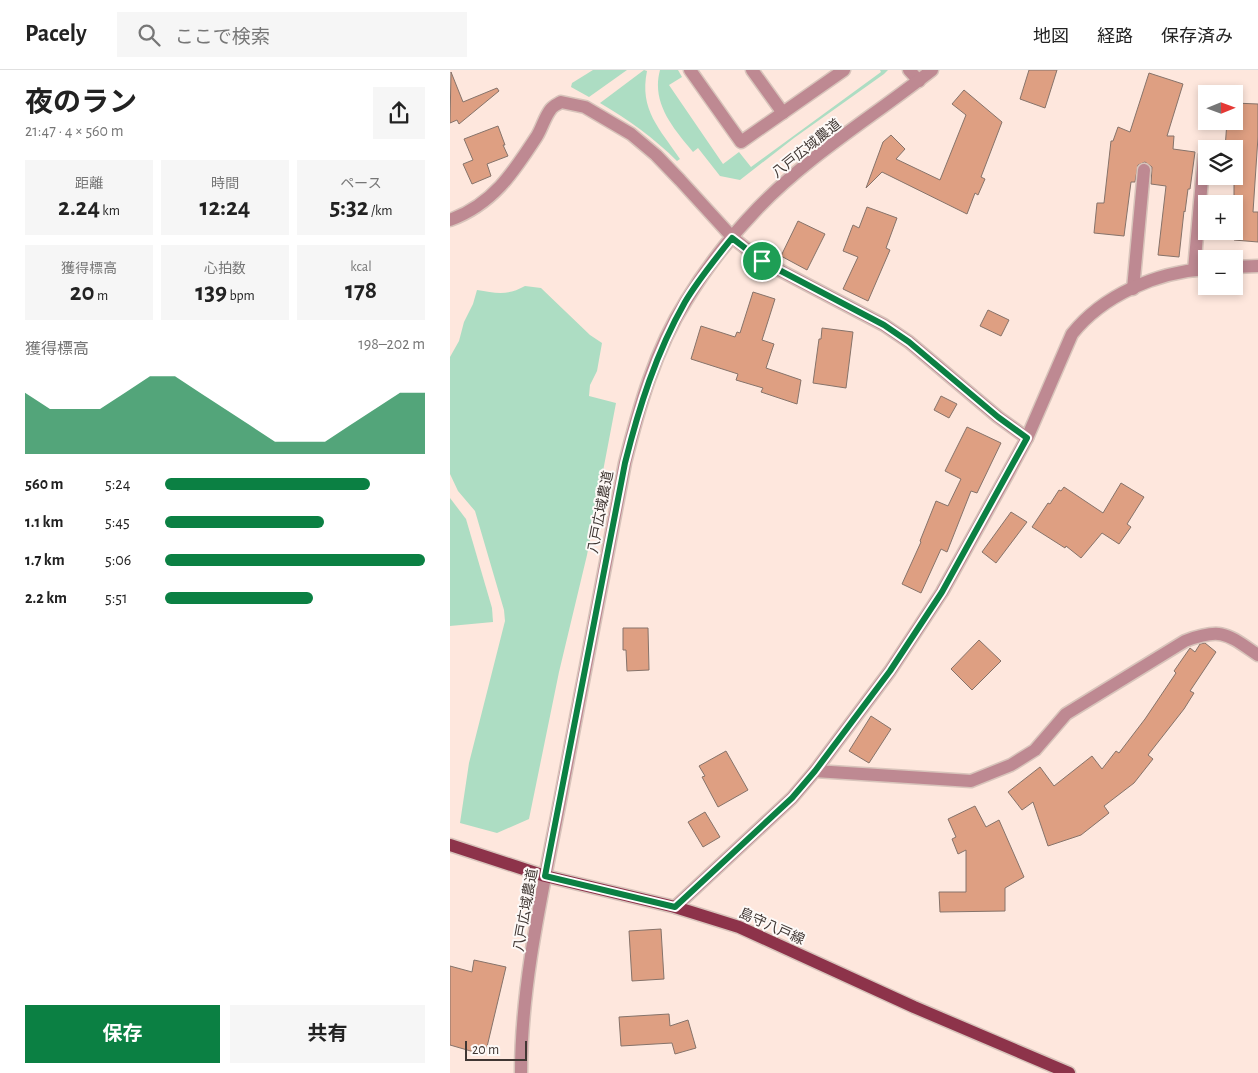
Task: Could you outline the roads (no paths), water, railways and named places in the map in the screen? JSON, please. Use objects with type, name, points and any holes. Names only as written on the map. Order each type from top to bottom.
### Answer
[{"type":"main road","name":"島守八戸線","points":[[450,845],[545,876],[675,907],[739,927],[914,1007],[1069,1073]]},
{"type":"street","points":[[690,70],[741,142],[783,113],[829,74],[844,70]]},
{"type":"street","points":[[752,70],[783,113]]},
{"type":"street","points":[[909,70],[919,81]]},
{"type":"street","name":"八戸広域農道","points":[[521,1073],[522,1029],[528,977],[545,876],[625,463],[637,414],[669,331],[686,301],[732,238],[758,208],[794,176],[860,123],[932,70]]},
{"type":"street","points":[[450,220],[464,215],[494,195],[512,174],[538,134],[551,109],[561,102],[585,107],[631,134],[668,167],[732,238],[762,261],[884,325],[909,342],[998,417],[1027,438]]},
{"type":"street","points":[[1133,289],[1144,170]]},
{"type":"street","points":[[1201,250],[1203,185]]},
{"type":"street","points":[[1243,267],[1258,266]]},
{"type":"street","points":[[675,907],[792,798],[815,771],[890,671],[942,592],[1027,438],[1072,334],[1084,319],[1099,307],[1163,276],[1198,270]]},
{"type":"street","points":[[815,771],[971,781],[1011,765],[1036,750],[1066,714],[1185,640],[1202,634],[1219,632],[1231,637],[1258,655]]}]
